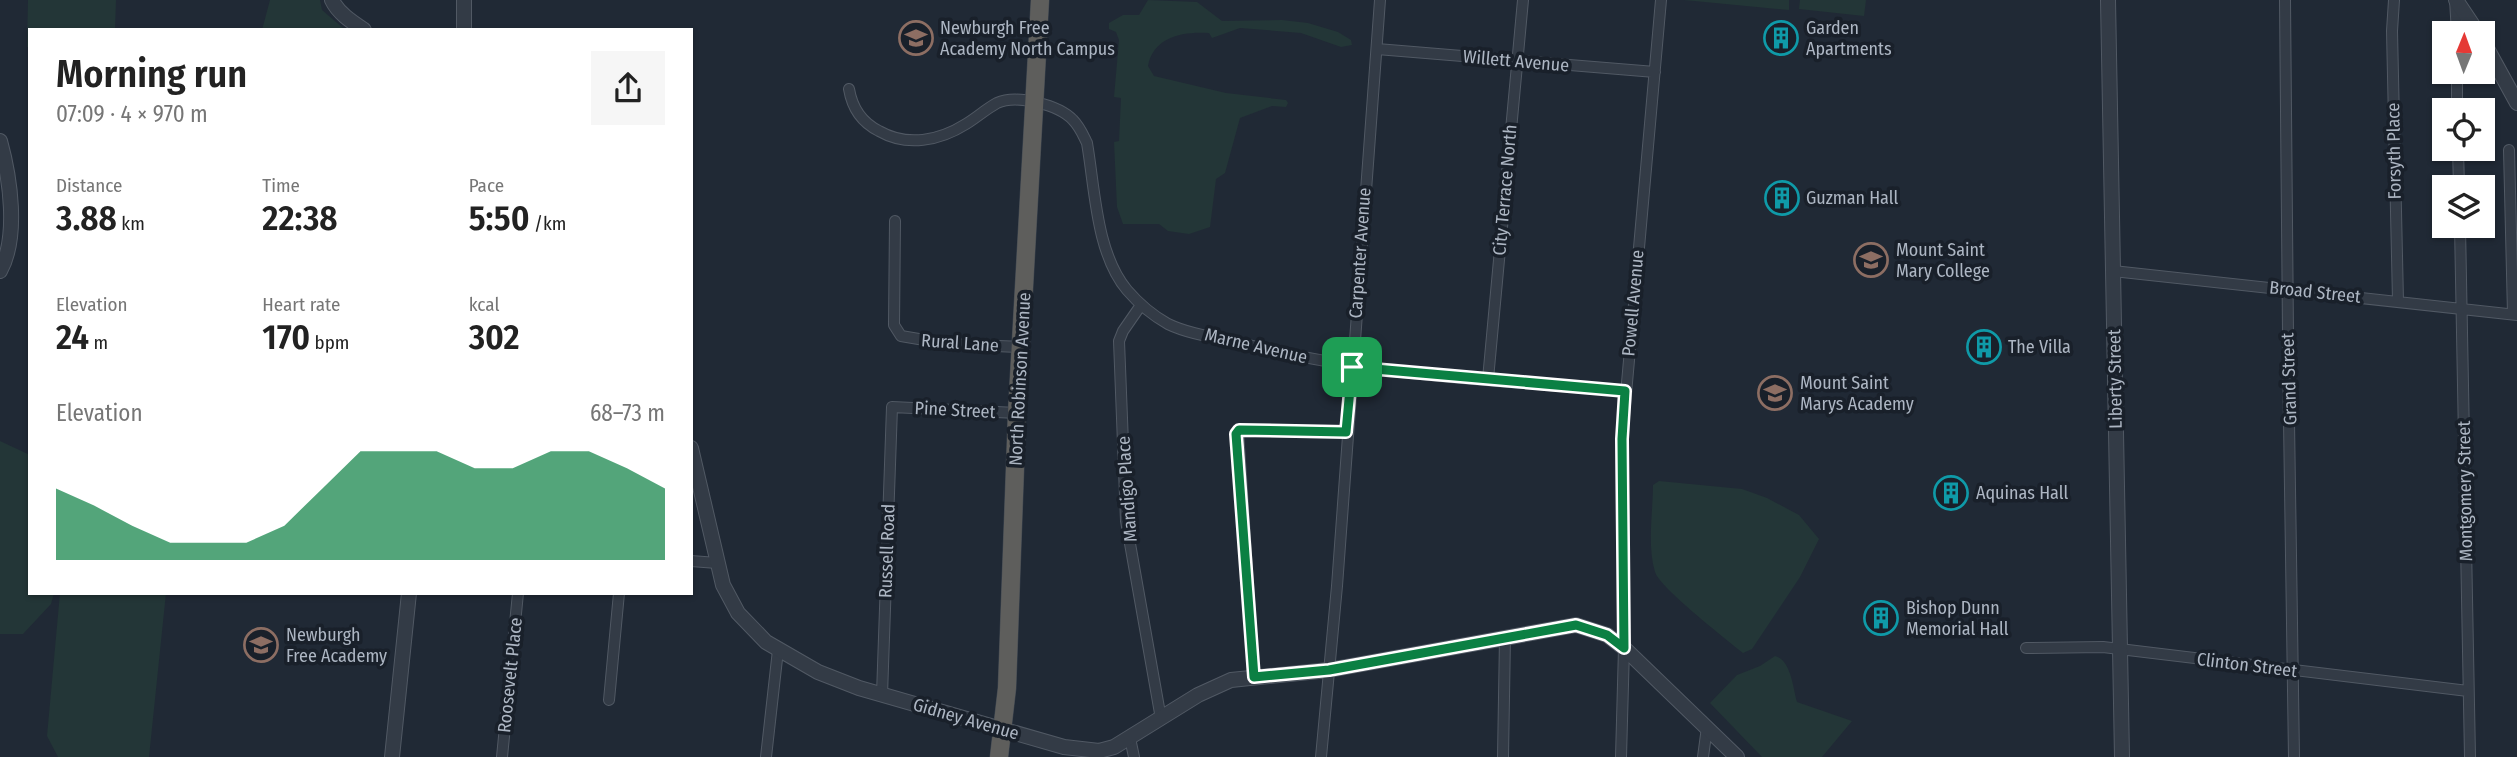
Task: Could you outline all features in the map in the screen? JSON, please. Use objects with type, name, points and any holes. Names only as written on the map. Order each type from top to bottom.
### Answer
[{"type":"highway","name":"North Robinson Avenue","points":[[999,757],[1007,688],[1017,413],[1032,101],[1040,0]]},
{"type":"street","points":[[332,0],[334,6],[361,28]]},
{"type":"street","points":[[464,0],[464,28]]},
{"type":"street","name":"Carpenter Avenue","points":[[1321,757],[1380,0]]},
{"type":"street","name":"City Terrace North","points":[[1488,379],[1523,0]]},
{"type":"street","name":"Powell Avenue","points":[[1621,757],[1624,648],[1622,439],[1661,0]]},
{"type":"street","name":"Liberty Street","points":[[2108,0],[2122,757]]},
{"type":"street","name":"Grand Street","points":[[2285,0],[2286,289],[2294,757]]},
{"type":"street","name":"Forsyth Place","points":[[2394,0],[2393,84],[2398,301]]},
{"type":"street","points":[[2456,0],[2457,21]]},
{"type":"street","points":[[2456,0],[2470,21]]},
{"type":"street","name":"Willett Avenue","points":[[1377,50],[1655,72]]},
{"type":"street","points":[[2496,65],[2517,103]]},
{"type":"street","points":[[849,89],[852,105],[876,130],[893,138],[911,141],[930,140],[948,133],[1000,102],[1032,101]]},
{"type":"street","name":"Marne Avenue","points":[[1032,101],[1061,111],[1072,118],[1081,129],[1087,143],[1104,245],[1113,269],[1125,288],[1151,314],[1178,327],[1270,351],[1352,367],[1625,391]]},
{"type":"street","points":[[0,141],[10,215],[8,254],[0,271]]},
{"type":"street","points":[[2509,150],[2515,314]]},
{"type":"street","name":"Rural Lane","points":[[895,220],[894,325],[901,336],[948,344],[1021,347]]},
{"type":"street","name":"Montgomery Street","points":[[2460,238],[2470,757]]},
{"type":"street","name":"Broad Street","points":[[2113,271],[2515,314]]},
{"type":"street","name":"Mandigo Place","points":[[1141,305],[1122,331],[1119,341],[1126,521],[1161,719]]},
{"type":"street","name":"Pine Street","points":[[892,407],[1017,413]]},
{"type":"street","name":"Russell Road","points":[[882,695],[892,407]]},
{"type":"street","points":[[1254,677],[1237,431],[1346,432]]},
{"type":"street","name":"Gidney Avenue","points":[[693,456],[723,585],[738,613],[778,650],[818,672],[882,695],[1063,747],[1099,751],[1114,747],[1212,688],[1231,680],[1329,670],[1576,625],[1607,635],[1624,648],[1737,757]]},
{"type":"street","points":[[693,561],[717,564]]},
{"type":"street","points":[[392,757],[409,595]]},
{"type":"street","name":"Roosevelt Place","points":[[502,757],[518,595]]},
{"type":"street","points":[[609,700],[619,595]]},
{"type":"street","points":[[1503,757],[1505,637]]},
{"type":"street","name":"Clinton Street","points":[[2026,648],[2103,647],[2468,691]]},
{"type":"street","points":[[766,757],[778,650]]},
{"type":"street","points":[[1703,757],[1707,727]]},
{"type":"street","points":[[1130,738],[1134,757]]},
{"type":"shaded area","points":[[28,0],[116,0],[115,28],[28,28],[27,47]]},
{"type":"shaded area","points":[[270,0],[320,0],[322,10],[343,28],[263,28]]},
{"type":"shaded area","points":[[1148,0],[1197,2],[1222,21],[1282,20],[1308,23],[1338,32],[1351,40],[1352,45],[1341,47],[1301,33],[1240,28],[1212,38],[1209,33],[1180,35],[1156,48],[1148,66],[1154,76],[1226,93],[1286,100],[1288,103],[1286,107],[1272,106],[1240,118],[1225,173],[1216,179],[1210,227],[1189,234],[1168,231],[1159,224],[1123,224],[1117,207],[1114,142],[1119,141],[1121,98],[1114,97],[1119,40],[1116,32],[1109,29],[1109,23],[1123,15],[1139,15]]},
{"type":"shaded area","points":[[1684,0],[1789,0],[1789,10]]},
{"type":"shaded area","points":[[1800,0],[1866,0],[1864,16],[1799,9]]},
{"type":"shaded area","points":[[0,441],[28,454],[28,595],[53,595],[51,604],[23,634],[0,634]]},
{"type":"shaded area","points":[[1659,481],[1742,489],[1767,498],[1799,515],[1819,539],[1800,577],[1752,649],[1743,653],[1681,601],[1655,572],[1651,528],[1653,485]]},
{"type":"shaded area","points":[[60,595],[166,595],[149,757],[58,757],[47,736]]},
{"type":"shaded area","points":[[1775,656],[1785,663],[1788,669],[1797,702],[1852,721],[1822,757],[1762,757],[1710,703],[1737,675],[1760,666]]},
{"type":"place","name":"Newburgh Free Academy North Campus","points":[[916,38]]},
{"type":"place","name":"Garden Apartments","points":[[1781,38]]},
{"type":"place","name":"Guzman Hall","points":[[1782,198]]},
{"type":"place","name":"Mount Saint Mary College","points":[[1871,260]]},
{"type":"place","name":"The Villa","points":[[1984,347]]},
{"type":"place","name":"Mount Saint Marys Academy","points":[[1775,393]]},
{"type":"place","name":"Aquinas Hall","points":[[1951,493]]},
{"type":"place","name":"Bishop Dunn Memorial Hall","points":[[1881,618]]},
{"type":"place","name":"Newburgh Free Academy","points":[[261,645]]},
{"type":"route","points":[[1352,367],[1625,391],[1622,439],[1624,648],[1607,635],[1576,625],[1329,670],[1254,677],[1236,434],[1239,430],[1346,432],[1352,367]]}]
